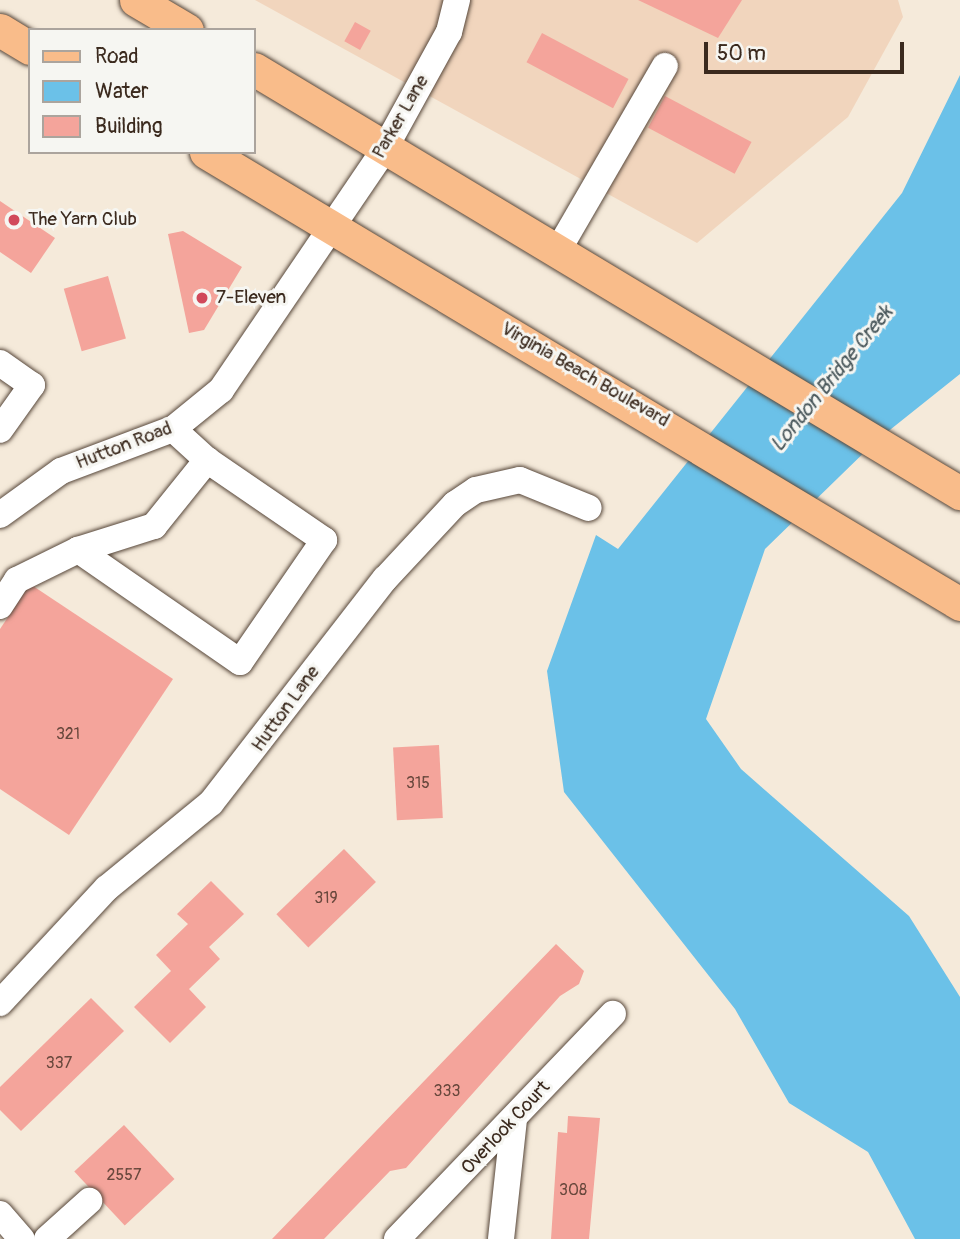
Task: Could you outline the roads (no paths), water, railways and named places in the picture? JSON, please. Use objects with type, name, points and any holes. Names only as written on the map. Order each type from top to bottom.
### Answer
[{"type":"main road","points":[[136,0],[184,28]]},
{"type":"main road","points":[[0,30],[28,47]]},
{"type":"main road","points":[[256,70],[384,150],[960,493]]},
{"type":"main road","name":"Virginia Beach Boulevard","points":[[209,154],[667,423],[960,604]]},
{"type":"street","name":"Parker Lane","points":[[332,227],[384,150],[449,32],[457,0]]},
{"type":"street","points":[[557,252],[665,66]]},
{"type":"street","name":"Hutton Road","points":[[0,515],[61,471],[173,429],[221,390],[332,227]]},
{"type":"street","points":[[0,363],[32,385],[0,430]]},
{"type":"street","points":[[78,550],[240,662],[324,540],[207,460],[173,429]]},
{"type":"street","points":[[0,606],[17,580],[78,550],[154,526],[207,460]]},
{"type":"street","name":"Hutton Lane","points":[[0,1003],[107,888],[211,803],[377,589],[455,504],[476,490],[520,480],[589,508]]},
{"type":"street","name":"Overlook Court","points":[[397,1239],[613,1014]]},
{"type":"street","points":[[501,1239],[514,1119]]},
{"type":"street","points":[[47,1239],[89,1201]]},
{"type":"street","points":[[0,1214],[22,1239]]},
{"type":"water","name":"London Bridge Creek","points":[[960,75],[960,374],[876,441],[765,549],[706,719],[741,769],[909,916],[960,997],[960,1239],[915,1239],[868,1152],[789,1103],[735,1009],[564,792],[547,671],[596,535],[618,549],[902,193]]},
{"type":"place","name":"The Yarn Club","points":[[14,220]]},
{"type":"place","name":"7-Eleven","points":[[202,298]]}]
